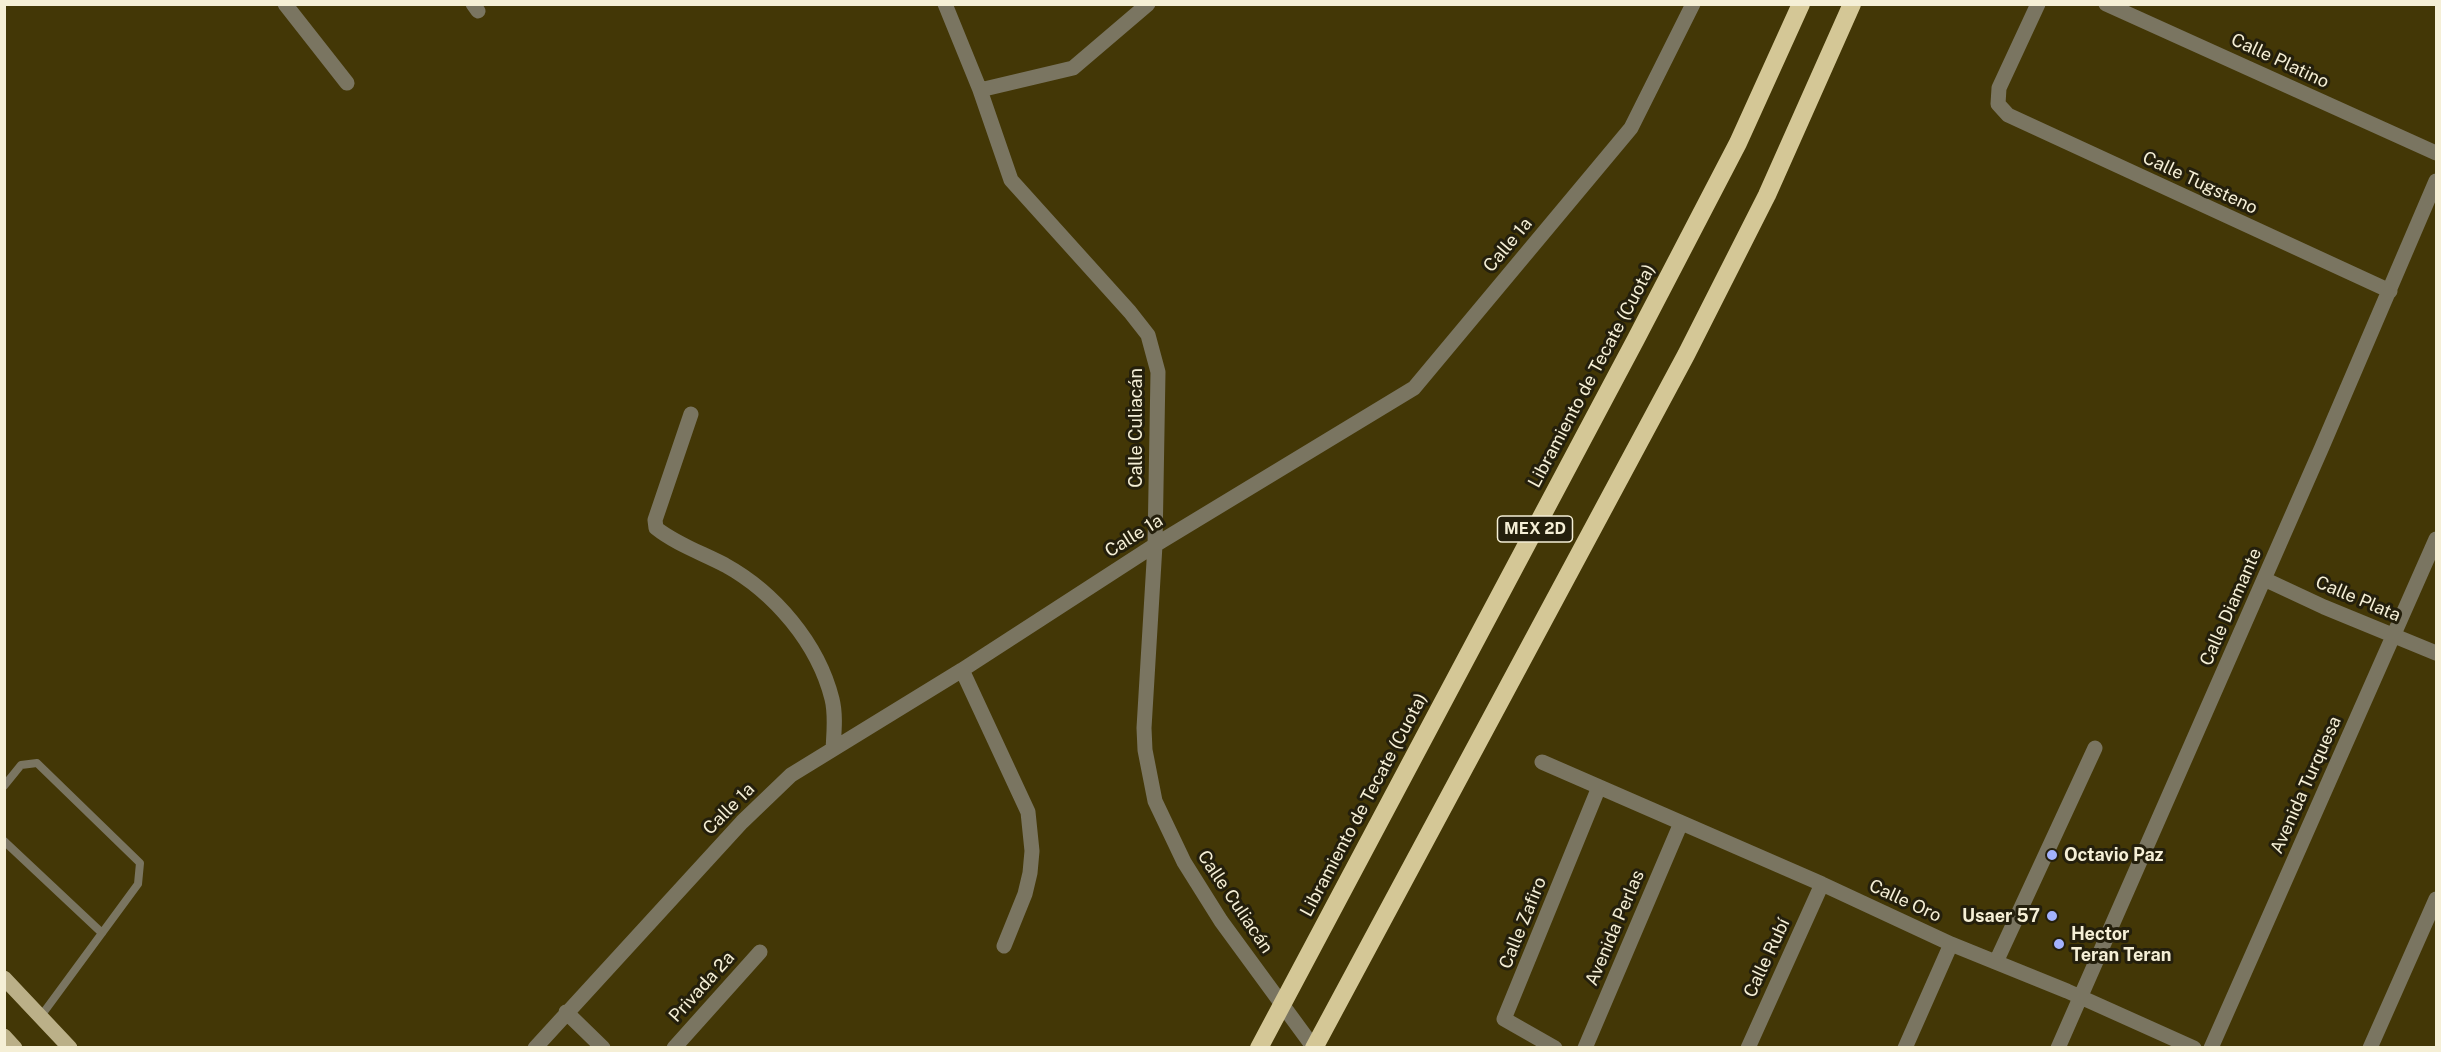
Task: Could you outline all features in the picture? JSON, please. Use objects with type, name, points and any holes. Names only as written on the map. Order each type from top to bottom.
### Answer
[{"type":"highway","name":"Libramiento de Tecate (Cuota)","points":[[1259,1047],[1642,328],[1738,143],[1801,4]]},
{"type":"highway","name":"MEX 2D","points":[[1314,1047],[1686,355],[1767,195],[1852,4]]},
{"type":"main road","points":[[4,978],[70,1047]]},
{"type":"main road","points":[[4,1036],[15,1047]]},
{"type":"street","points":[[285,4],[347,83]]},
{"type":"street","name":"Calle Culiacán","points":[[945,4],[980,90],[1011,180],[1148,335],[1158,372],[1155,545],[1144,728],[1145,750],[1155,801],[1184,862],[1227,929],[1314,1047]]},
{"type":"street","points":[[980,90],[1073,68],[1148,4]]},
{"type":"street","name":"Calle 1a","points":[[535,1047],[742,822],[791,775],[962,670],[1155,545],[1414,387],[1631,128],[1693,4]]},
{"type":"street","name":"Calle Tugsteno","points":[[2038,4],[1999,88],[1998,104],[2008,116],[2390,291]]},
{"type":"street","name":"Calle Platino","points":[[2106,4],[2436,153]]},
{"type":"street","name":"Calle Diamante","points":[[2058,1047],[2390,291],[2436,181]]},
{"type":"street","points":[[691,414],[655,520],[656,528],[666,536],[727,566],[773,599],[793,620],[822,673],[832,698],[835,724],[833,749]]},
{"type":"street","name":"Avenida Turquesa","points":[[2211,1047],[2436,538]]},
{"type":"street","name":"Calle Plata","points":[[2264,579],[2324,607],[2436,653]]},
{"type":"street","points":[[962,670],[1028,812],[1032,851],[1030,873],[1025,894],[1004,946]]},
{"type":"street","points":[[1995,962],[2095,748]]},
{"type":"street","name":"Calle Oro","points":[[1542,762],[1822,884],[1951,944],[2194,1047]]},
{"type":"street","name":"Calle Zafiro","points":[[1555,1047],[1504,1019],[1599,787]]},
{"type":"street","name":"Avenida Perlas","points":[[1585,1047],[1681,823]]},
{"type":"street","name":"Calle Rubí","points":[[1748,1047],[1822,884]]},
{"type":"street","points":[[2370,1047],[2436,899]]},
{"type":"street","points":[[1905,1047],[1951,944]]},
{"type":"street","name":"Privada 2a","points":[[674,1047],[760,952]]},
{"type":"street","points":[[566,1012],[603,1047]]},
{"type":"lane","points":[[4,786],[21,765],[37,763],[140,863],[138,884],[41,1016]]},
{"type":"lane","points":[[4,841],[102,933]]},
{"type":"place","name":"Octavio Paz","points":[[2052,855]]},
{"type":"place","name":"Usaer 57","points":[[2052,916]]},
{"type":"place","name":"Hector Teran Teran","points":[[2059,944]]}]
